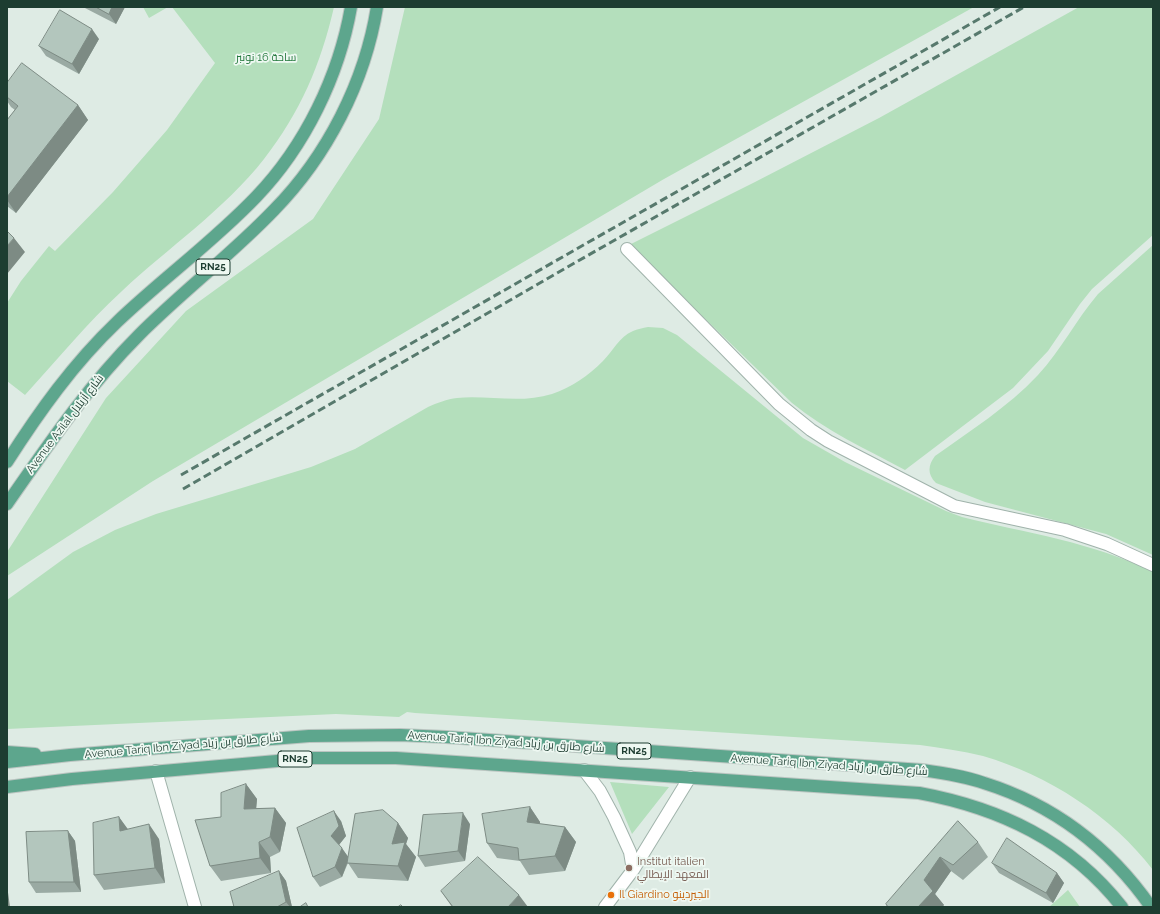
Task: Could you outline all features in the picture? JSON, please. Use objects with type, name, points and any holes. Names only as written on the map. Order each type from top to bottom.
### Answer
[{"type":"main road","name":"RN25","points":[[7,462],[49,400],[92,347],[142,299],[233,220],[257,196],[279,170],[302,136],[330,81],[341,49],[351,7]]},
{"type":"main road","name":"Avenue Azilal شارع أزيلال","points":[[7,504],[71,412],[116,359],[140,334],[274,210],[299,182],[339,121],[354,87],[366,53],[377,7]]},
{"type":"main road","name":"Avenue Tariq Ibn Ziyad شارع طارق بن زياد","points":[[7,762],[50,757],[309,736],[400,735],[922,770],[953,775],[983,783],[1014,794],[1042,807],[1069,824],[1094,843],[1117,864],[1138,888],[1151,907]]},
{"type":"main road","name":"RN25","points":[[7,752],[50,757]]},
{"type":"main road","name":"Avenue Tariq Ibn Ziyad شارع طارق بن زياد","points":[[7,787],[156,771],[311,758],[353,757],[396,758],[920,793],[949,798],[977,806],[1031,830],[1079,863],[1101,883],[1122,907]]},
{"type":"street","points":[[627,249],[779,404],[811,430],[828,441],[954,506],[1064,530],[1107,544],[1153,566]]},
{"type":"street","points":[[584,770],[600,791],[614,817],[630,852],[633,870]]},
{"type":"street","points":[[156,771],[195,907]]},
{"type":"street","points":[[605,907],[633,870],[690,777]]},
{"type":"green space","points":[[143,7],[168,7],[149,18]]},
{"type":"green space","name":"ساحة 16 نونبر","points":[[172,7],[334,7],[323,48],[308,87],[299,106],[277,142],[264,159],[232,195],[214,212],[109,303],[25,395],[7,381],[7,303],[21,281],[49,246],[55,251],[113,192],[167,130],[215,63]]},
{"type":"green space","points":[[405,7],[974,7],[664,179],[153,481],[7,576],[7,552],[106,398],[186,311],[313,219],[379,119]]},
{"type":"green space","points":[[1079,7],[1153,7],[1153,235],[1092,289],[1048,351],[1013,388],[905,470],[832,431],[792,403],[629,245],[879,118]]},
{"type":"green space","points":[[1153,245],[1153,555],[1106,534],[985,502],[936,483],[930,473],[930,466],[935,456],[988,418],[1026,387],[1054,355],[1098,294]]},
{"type":"green space","points":[[648,327],[663,328],[677,335],[803,438],[845,462],[946,511],[962,517],[1059,539],[1107,553],[1153,572],[1153,870],[1137,850],[1118,832],[1098,815],[1055,786],[1007,764],[983,756],[920,745],[407,712],[399,717],[336,714],[7,729],[7,600],[73,552],[115,530],[156,514],[311,467],[355,449],[428,407],[442,401],[469,397],[516,399],[540,397],[552,394],[573,384],[592,372],[620,340],[628,334]]},
{"type":"green space","points":[[610,782],[669,787],[632,834]]},
{"type":"green space","points":[[1068,890],[1080,907],[1049,907]]},
{"type":"building","points":[[96,7],[112,7],[109,14]]},
{"type":"building","points":[[60,10],[92,29],[72,64],[39,46]]},
{"type":"building","points":[[22,63],[78,105],[7,197],[7,120],[18,106],[7,97],[7,83]]},
{"type":"building","points":[[7,231],[14,238],[7,246]]},
{"type":"building","points":[[246,784],[244,809],[275,808],[270,837],[259,842],[260,858],[210,866],[195,820],[221,817],[221,793]]},
{"type":"building","points":[[530,807],[527,822],[565,827],[555,856],[519,860],[518,848],[487,843],[482,814]]},
{"type":"building","points":[[383,810],[398,823],[392,844],[405,842],[398,866],[347,863],[355,814]]},
{"type":"building","points":[[334,811],[339,826],[331,836],[342,848],[335,867],[313,877],[297,828]]},
{"type":"building","points":[[463,813],[458,851],[418,856],[423,815]]},
{"type":"building","points":[[119,817],[120,831],[149,824],[155,868],[94,875],[93,823]]},
{"type":"building","points":[[958,821],[978,842],[953,865],[940,857],[924,880],[933,891],[918,907],[888,907],[886,904]]},
{"type":"building","points":[[68,831],[74,882],[29,882],[26,832]]},
{"type":"building","points":[[1007,838],[1057,873],[1046,893],[992,863]]},
{"type":"building","points":[[478,857],[519,895],[508,907],[453,907],[441,891]]},
{"type":"building","points":[[279,871],[286,902],[277,907],[234,907],[230,892]]},
{"type":"building","points":[[306,903],[308,907],[300,907]]},
{"type":"railway","points":[[181,475],[1000,7]]},
{"type":"railway","points":[[183,489],[578,261],[1024,7]]},
{"type":"place","name":"Institut italien المعهد الإيطالي","points":[[629,868]]},
{"type":"place","name":"Il Giardino الجيردينو","points":[[611,895]]}]
